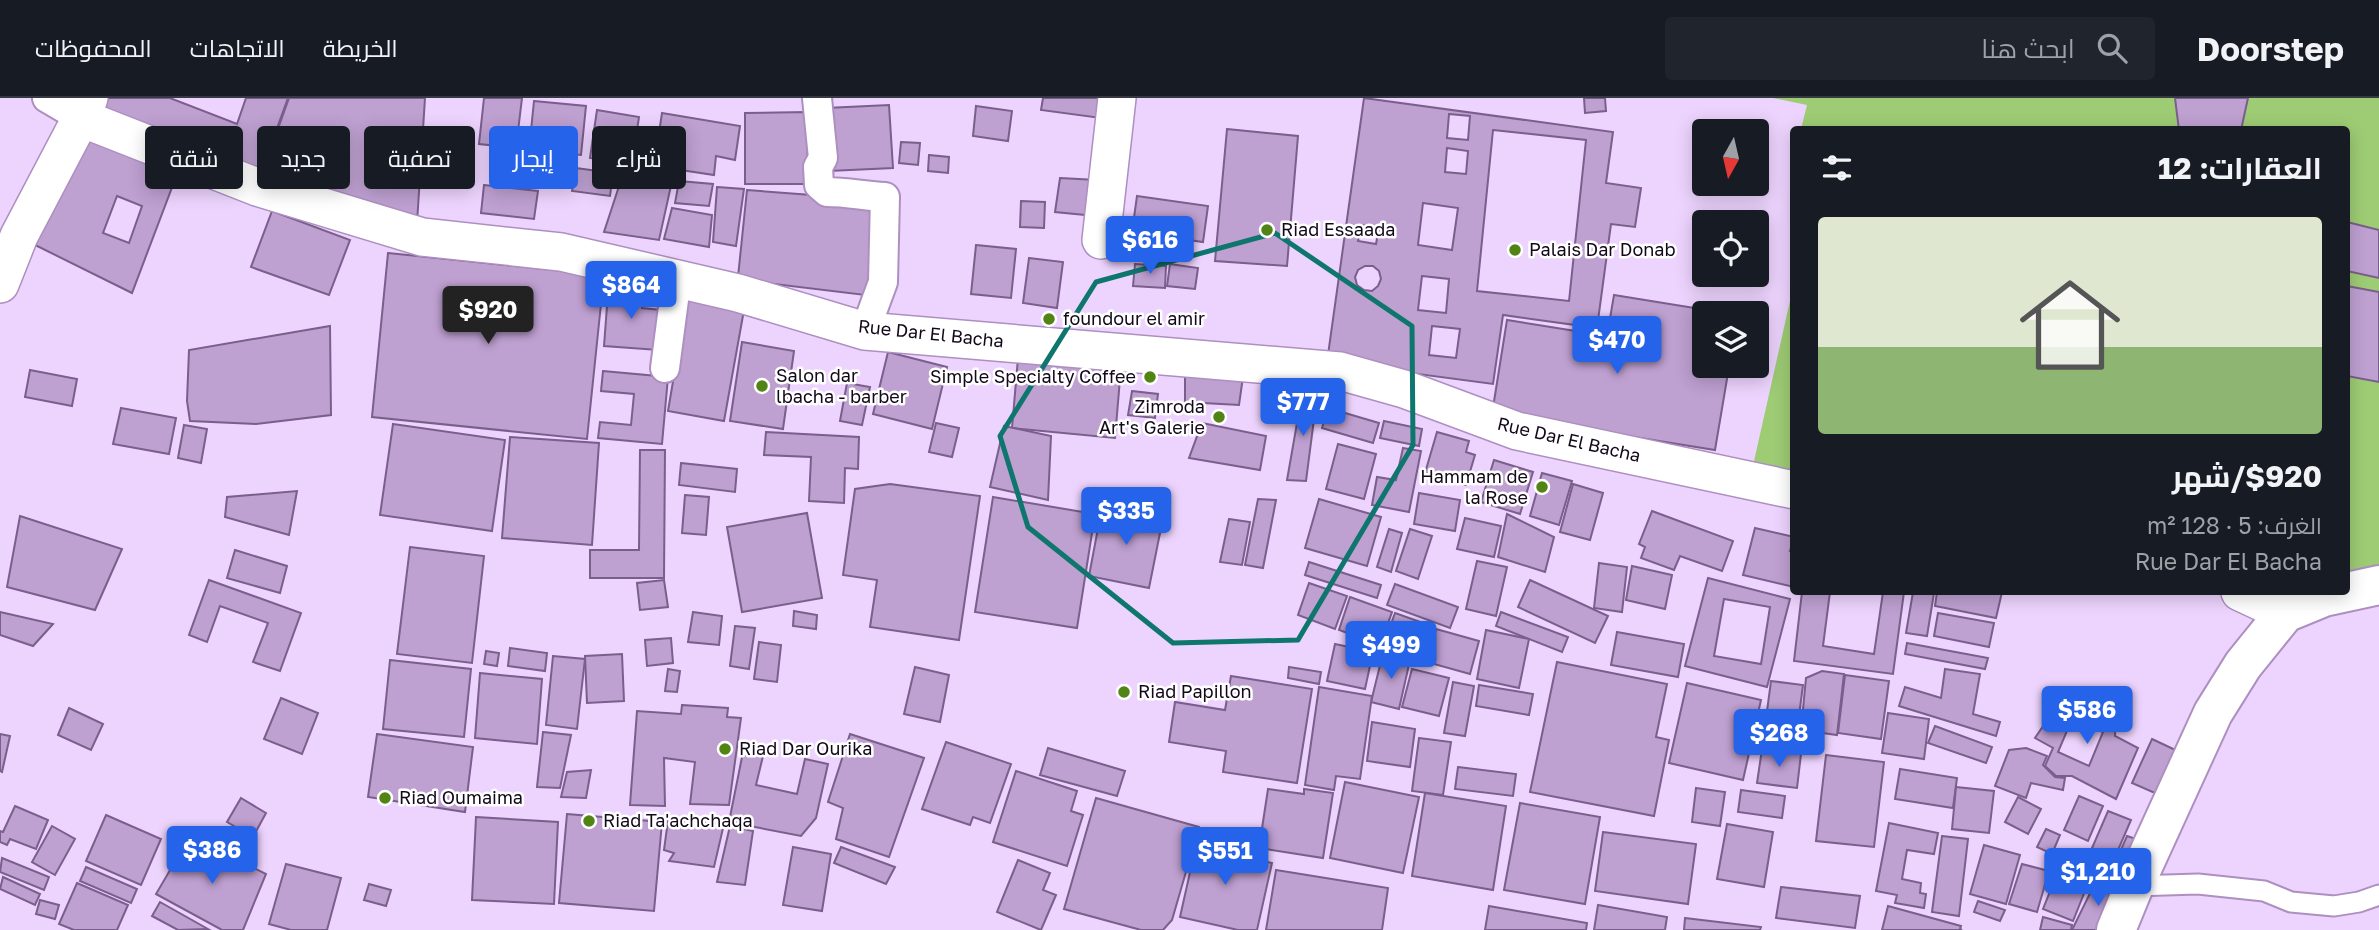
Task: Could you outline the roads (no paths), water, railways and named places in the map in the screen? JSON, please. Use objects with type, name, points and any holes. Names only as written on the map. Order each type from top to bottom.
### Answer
[{"type":"street","points":[[0,284],[19,236],[85,108],[47,98]]},
{"type":"street","points":[[817,98],[822,158],[818,167],[819,185],[827,192],[885,197],[883,282],[865,331]]},
{"type":"street","points":[[1101,240],[1117,98]]},
{"type":"street","name":"Rue Dar El Bacha","points":[[85,108],[257,187],[422,237],[561,253],[677,277],[865,331],[1340,371],[1404,389],[1517,431],[1790,489]]},
{"type":"street","points":[[665,368],[677,277]]},
{"type":"street","points":[[2350,591],[2379,585]]},
{"type":"street","points":[[2246,595],[2285,613]]},
{"type":"street","points":[[2116,930],[2213,713],[2243,664],[2285,613],[2333,595]]},
{"type":"lane","points":[[2134,886],[2198,884],[2264,891],[2291,902],[2334,906],[2379,895]]},
{"type":"place","name":"Riad Essaada","points":[[1267,230]]},
{"type":"place","name":"Palais Dar Donab","points":[[1515,250]]},
{"type":"place","name":"foundour el amir","points":[[1049,319]]},
{"type":"place","name":"Simple Specialty Coffee","points":[[1150,377]]},
{"type":"place","name":"Salon dar lbacha - barber","points":[[762,386]]},
{"type":"place","name":"Zimroda Art's Galerie","points":[[1219,417]]},
{"type":"place","name":"Hammam de la Rose","points":[[1542,487]]},
{"type":"place","name":"Riad Papillon","points":[[1124,692]]},
{"type":"place","name":"Riad Dar Ourika","points":[[725,749]]},
{"type":"place","name":"Riad Oumaima","points":[[385,798]]},
{"type":"place","name":"Riad Ta'achchaqa","points":[[589,821]]}]
